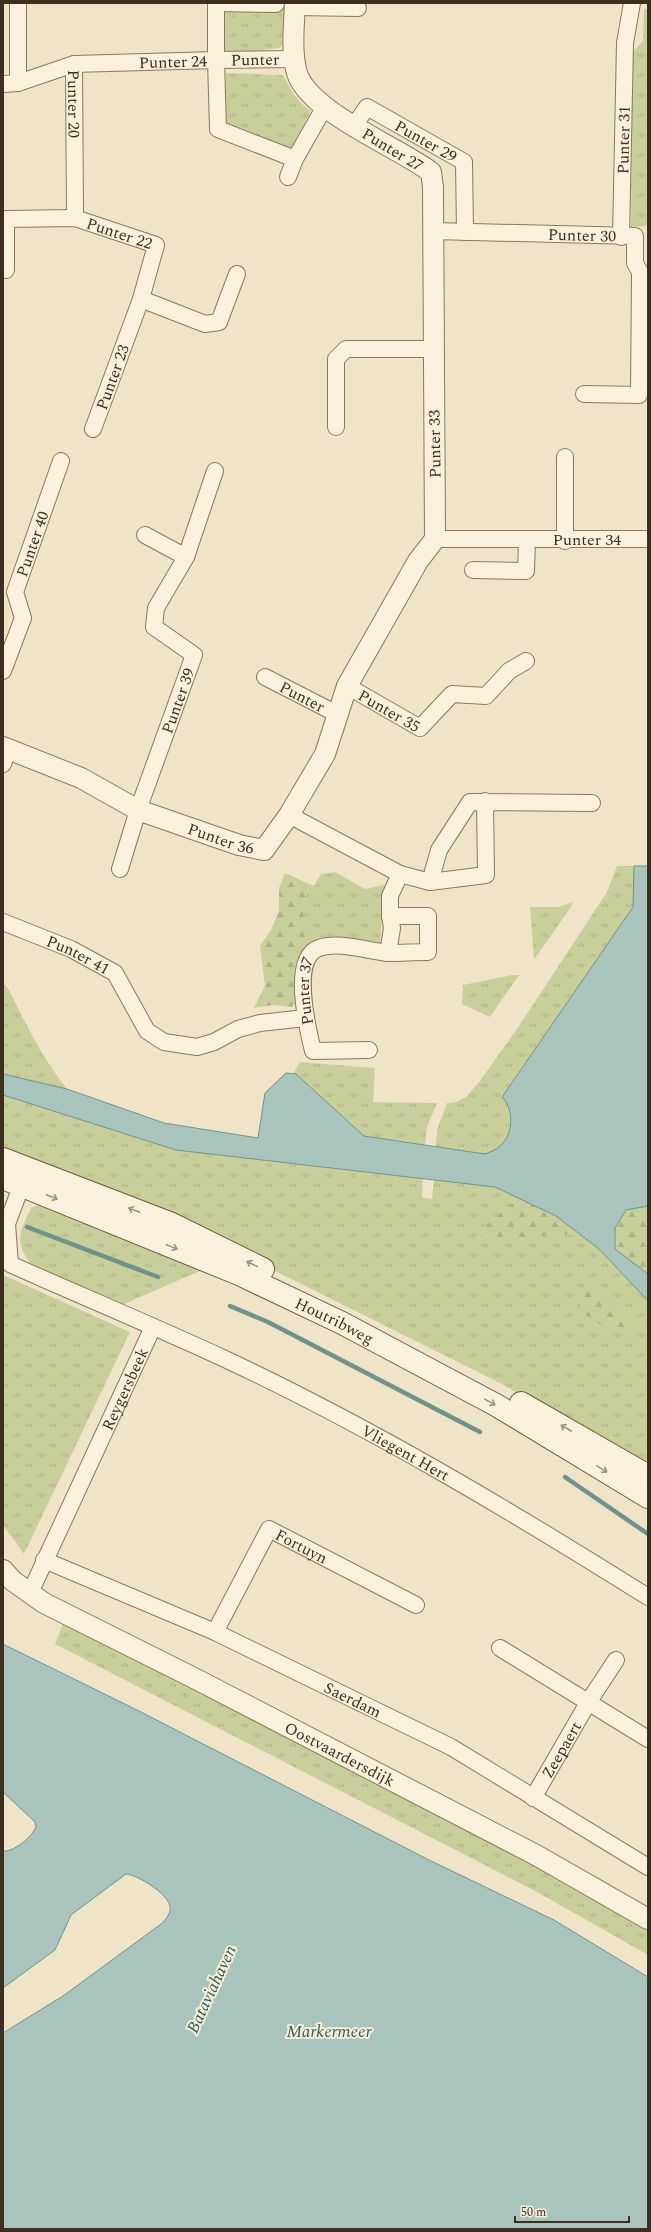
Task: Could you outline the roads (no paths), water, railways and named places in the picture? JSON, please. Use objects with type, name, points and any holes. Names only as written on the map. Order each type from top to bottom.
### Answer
[{"type":"main road","name":"Houtribweg","points":[[3,1160],[17,1177],[239,1274],[342,1323],[496,1405],[648,1497]]},
{"type":"main road","name":"Houtribweg","points":[[17,1177],[172,1224],[346,1310],[503,1392],[648,1476]]},
{"type":"street","points":[[10,83],[18,3]]},
{"type":"street","name":"Punter 24","points":[[74,64],[216,60],[216,3],[358,8]]},
{"type":"street","name":"Punter 31","points":[[632,3],[625,43],[635,236]]},
{"type":"street","name":"Punter 27","points":[[289,5],[294,59],[297,75],[304,87],[324,108],[416,160],[431,172],[433,187],[433,231]]},
{"type":"street","name":"Punter","points":[[216,60],[294,59]]},
{"type":"street","points":[[216,60],[218,129],[295,160]]},
{"type":"street","name":"Punter 20","points":[[10,83],[74,64],[75,218]]},
{"type":"street","name":"Punter 29","points":[[354,126],[367,107],[464,162],[465,232]]},
{"type":"street","points":[[288,177],[295,160],[324,108]]},
{"type":"street","points":[[6,270],[6,219],[75,218]]},
{"type":"street","name":"Punter 22","points":[[75,218],[156,245],[141,299],[131,325]]},
{"type":"street","name":"Punter 30","points":[[433,231],[635,236],[635,263],[640,272],[639,395],[584,394]]},
{"type":"street","name":"Punter 33","points":[[433,231],[435,539]]},
{"type":"street","points":[[141,299],[205,324],[219,322],[237,274]]},
{"type":"street","name":"Punter 23","points":[[93,429],[131,325]]},
{"type":"street","points":[[336,427],[336,358],[346,350],[433,349]]},
{"type":"street","points":[[565,457],[565,541]]},
{"type":"street","name":"Punter 40","points":[[3,671],[23,618],[15,592],[61,461]]},
{"type":"street","name":"Punter 39","points":[[120,868],[138,810],[194,655],[154,627],[156,608],[186,557],[215,471]]},
{"type":"street","points":[[145,535],[186,557]]},
{"type":"street","name":"Punter 34","points":[[435,539],[565,541],[648,539]]},
{"type":"street","name":"Punter 35","points":[[339,715],[347,686],[418,562],[435,539]]},
{"type":"street","points":[[473,570],[526,571],[527,540]]},
{"type":"street","name":"Punter 35","points":[[347,686],[420,728],[452,694],[486,696],[509,671],[526,661]]},
{"type":"street","name":"Punter","points":[[265,677],[339,715]]},
{"type":"street","name":"Punter 36","points":[[138,810],[239,846],[264,850],[289,815],[325,754],[339,715]]},
{"type":"street","points":[[5,753],[81,778],[138,810]]},
{"type":"street","points":[[289,815],[400,874],[430,882],[486,876],[485,801]]},
{"type":"street","points":[[430,882],[439,850],[470,802],[592,803]]},
{"type":"street","points":[[388,952],[392,928],[390,916],[390,896],[400,874]]},
{"type":"street","name":"Punter 37","points":[[370,1050],[313,1051],[305,1018],[303,976],[310,956],[318,948],[332,946],[388,952],[428,952],[428,916],[390,916]]},
{"type":"street","name":"Punter 41","points":[[3,922],[71,949],[115,973],[147,1031],[164,1042],[197,1047],[214,1042],[238,1029],[260,1023],[305,1018]]},
{"type":"street","name":"Reygersbeek","points":[[17,1177],[7,1224],[6,1263],[153,1327],[30,1593]]},
{"type":"street","name":"Vliegent Hert","points":[[153,1327],[225,1359],[383,1440],[550,1536],[648,1597]]},
{"type":"street","name":"Fortuyn","points":[[215,1632],[269,1529],[416,1606]]},
{"type":"street","name":"Saerdam","points":[[44,1560],[215,1632],[451,1747],[648,1867]]},
{"type":"street","name":"Oostvaardersdijk","points":[[3,1570],[13,1581],[67,1616],[199,1681],[536,1855],[648,1919]]},
{"type":"street","points":[[500,1648],[589,1701],[648,1739]]},
{"type":"street","name":"Zeepaert","points":[[533,1798],[589,1701],[616,1660]]},
{"type":"water","points":[[634,866],[648,866],[648,1206],[626,1210],[615,1228],[615,1249],[648,1274],[648,1301],[599,1249],[556,1216],[495,1187],[176,1150],[3,1095],[3,1074],[67,1089],[164,1123],[258,1138],[265,1093],[286,1073],[296,1074],[364,1136],[485,1154],[500,1146],[508,1135],[511,1122],[509,1108],[502,1097],[633,907]]},
{"type":"water","name":"Markermeer","points":[[3,1644],[139,1711],[429,1860],[554,1920],[648,1977],[648,2229],[3,2229],[3,2033],[63,1996],[161,1924],[168,1916],[170,1906],[168,1901],[158,1890],[138,1878],[126,1874],[71,1915],[55,1950],[3,1988],[3,1851],[12,1849],[22,1843],[31,1835],[36,1827],[35,1822],[3,1792]]},
{"type":"waterway","points":[[27,1227],[158,1277]]},
{"type":"waterway","points":[[230,1306],[268,1322],[480,1432]]},
{"type":"waterway","points":[[565,1477],[648,1534]]},
{"type":"water label","name":"Bataviahaven","points":[[211,1989]]}]
